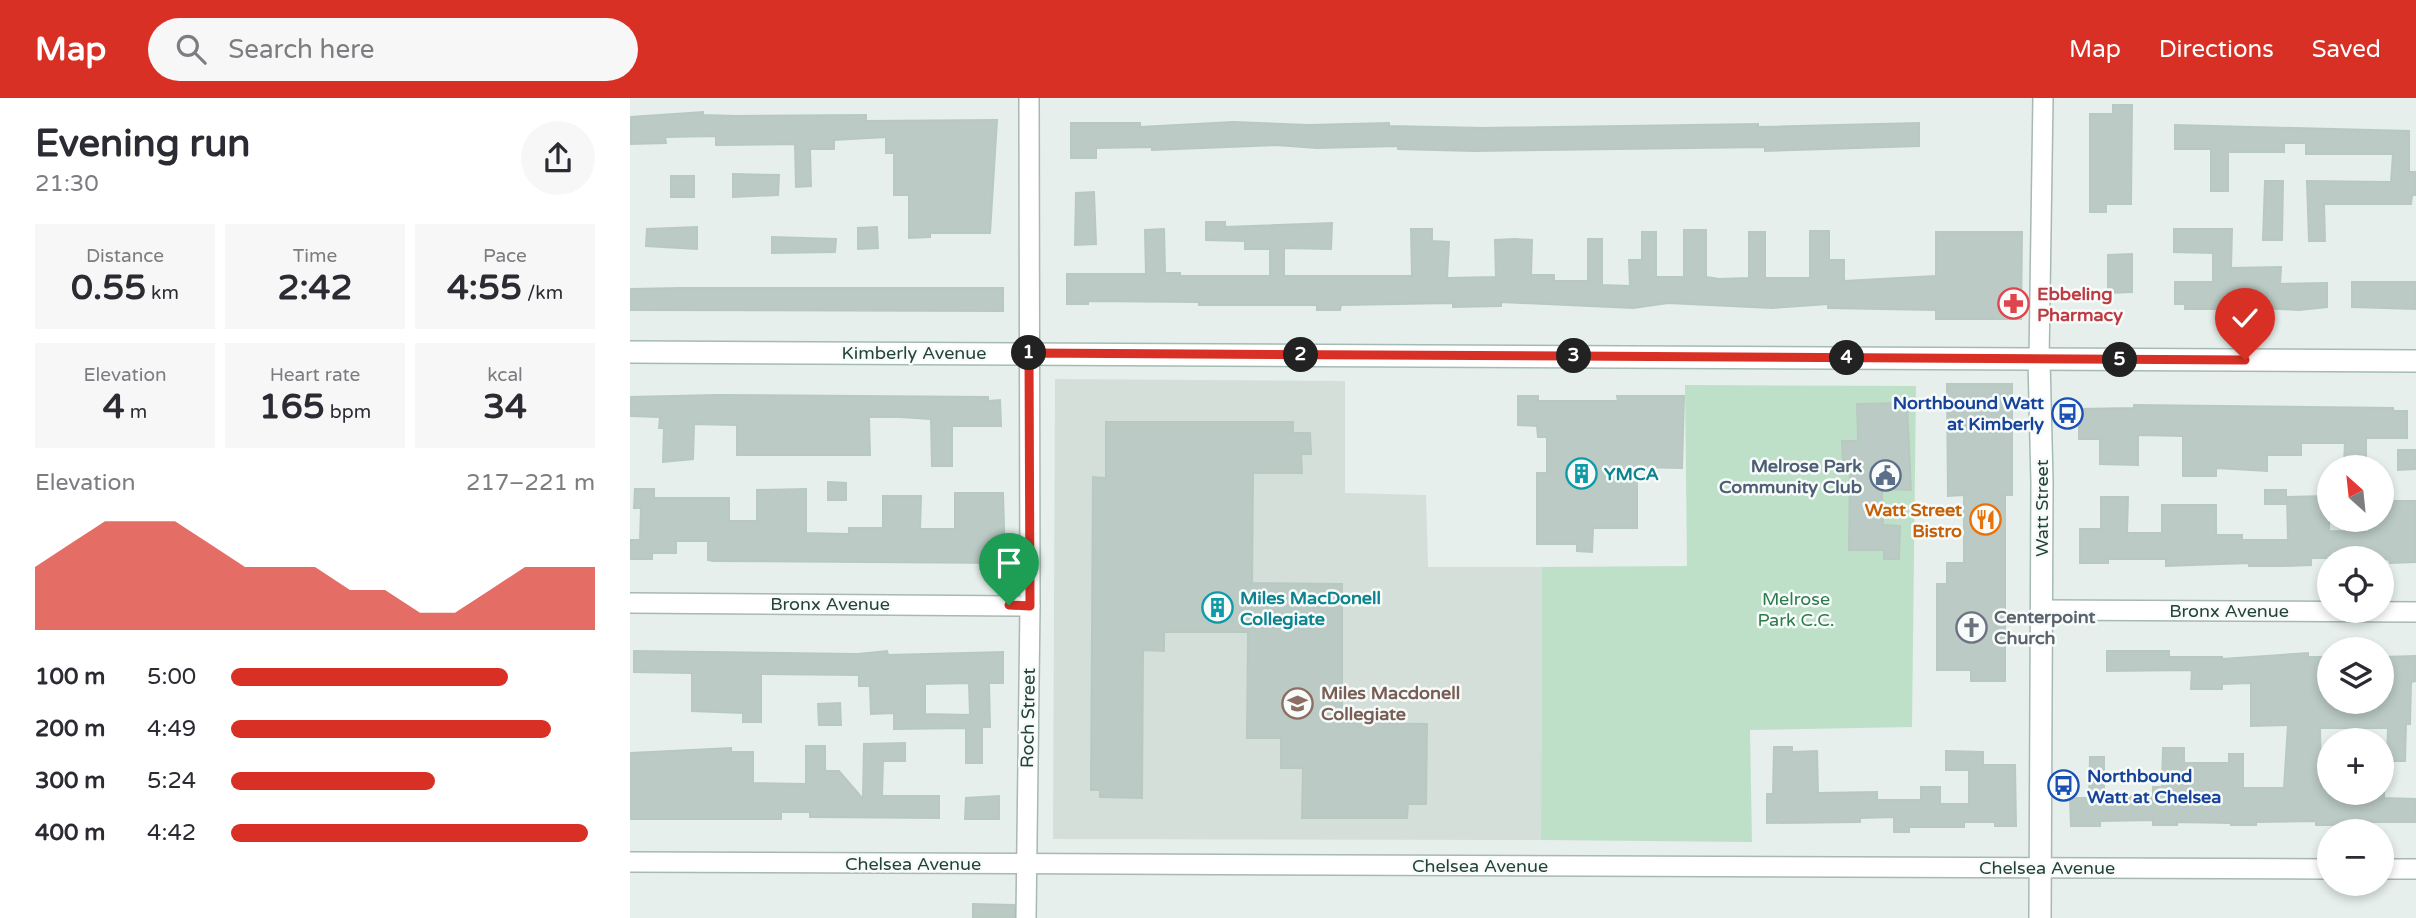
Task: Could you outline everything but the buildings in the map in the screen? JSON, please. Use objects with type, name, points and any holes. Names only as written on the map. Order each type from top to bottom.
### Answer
[{"type":"street","name":"Roch Street","points":[[1026,918],[1030,606],[1029,98]]},
{"type":"street","name":"Watt Street","points":[[2040,918],[2042,610],[2039,360],[2043,98]]},
{"type":"street","name":"Kimberly Avenue","points":[[630,352],[2416,361]]},
{"type":"street","name":"Bronx Avenue","points":[[630,603],[1030,606]]},
{"type":"street","name":"Bronx Avenue","points":[[2042,610],[2416,612]]},
{"type":"street","name":"Chelsea Avenue","points":[[630,862],[2317,869]]},
{"type":"street","points":[[2394,869],[2416,869]]},
{"type":"shaded area","name":"Miles Macdonell Collegiate","points":[[1055,379],[1345,381],[1345,493],[1426,495],[1428,567],[1542,567],[1541,840],[1053,839]]},
{"type":"green space","name":"Melrose Park C.C.","points":[[1685,385],[1916,386],[1912,727],[1750,730],[1752,842],[1541,840],[1542,567],[1687,566]]},
{"type":"place","name":"Ebbeling Pharmacy","points":[[2014,304]]},
{"type":"place","name":"Northbound Watt at Kimberly","points":[[2067,413]]},
{"type":"place","name":"YMCA","points":[[1581,474]]},
{"type":"place","name":"Melrose Park Community Club","points":[[1885,476]]},
{"type":"place","name":"Watt Street Bistro","points":[[1985,520]]},
{"type":"place","name":"Miles MacDonell Collegiate","points":[[1217,608]]},
{"type":"place","name":"Centerpoint Church","points":[[1971,627]]},
{"type":"place","name":"Miles Macdonell Collegiate","points":[[1298,703]]},
{"type":"place","name":"Northbound Watt at Chelsea","points":[[2064,786]]},
{"type":"route","points":[[1009,605],[1030,606],[1029,353],[2245,360]]}]
